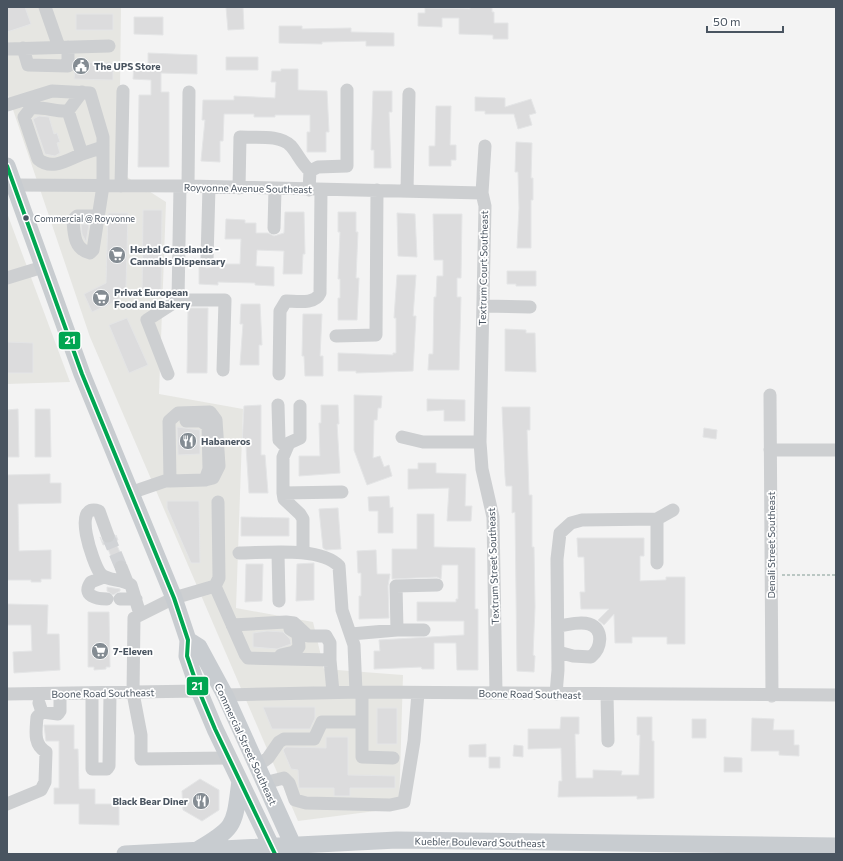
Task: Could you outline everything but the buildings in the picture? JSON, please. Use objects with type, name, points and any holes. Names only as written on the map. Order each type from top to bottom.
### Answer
[{"type":"main road","name":"Commercial Street Southeast","points":[[7,166],[82,374],[174,598],[188,640],[187,656],[199,691],[229,758],[274,850]]},
{"type":"main road","name":"Commercial Street Southeast","points":[[188,640],[199,647],[225,695],[295,850]]},
{"type":"main road","points":[[196,851],[229,828],[235,819],[240,781]]},
{"type":"main road","points":[[377,854],[397,840]]},
{"type":"main road","name":"Kuebler Boulevard Southeast","points":[[125,854],[196,851],[295,850],[397,840],[836,846]]},
{"type":"street","points":[[23,48],[28,65],[68,66],[63,47],[45,7]]},
{"type":"street","points":[[7,49],[109,46]]},
{"type":"street","points":[[310,171],[318,167],[347,166],[347,90]]},
{"type":"street","points":[[7,105],[52,91],[90,93],[104,137],[103,186],[97,216]]},
{"type":"street","points":[[121,186],[123,91]]},
{"type":"street","points":[[68,111],[82,92]]},
{"type":"street","points":[[178,300],[189,92]]},
{"type":"street","points":[[407,190],[409,94]]},
{"type":"street","points":[[68,111],[57,111],[37,107],[31,108],[24,117],[25,124],[38,159],[42,162],[54,165],[103,147]]},
{"type":"street","points":[[68,111],[82,154]]},
{"type":"street","points":[[238,188],[240,137],[279,139],[284,141],[291,146],[302,164],[310,171],[315,190],[320,293],[318,298],[314,301],[286,301],[280,311],[279,374]]},
{"type":"street","name":"Textrum Court Southeast","points":[[481,391],[485,206],[482,193],[485,146]]},
{"type":"street","name":"Royvonne Avenue Southeast","points":[[13,185],[184,186],[315,190],[407,190],[482,193]]},
{"type":"street","points":[[207,260],[209,187]]},
{"type":"street","points":[[274,228],[275,189]]},
{"type":"street","points":[[336,336],[376,335],[377,190]]},
{"type":"street","points":[[7,278],[43,268]]},
{"type":"street","points":[[168,374],[147,320],[178,300],[225,300],[223,370]]},
{"type":"street","points":[[482,306],[530,307]]},
{"type":"street","name":"Textrum Street Southeast","points":[[481,391],[480,442],[482,468],[493,517],[496,693]]},
{"type":"street","name":"Denali Street Southeast","points":[[770,395],[772,696]]},
{"type":"street","points":[[278,405],[279,440],[287,448]]},
{"type":"street","points":[[300,406],[300,438],[289,443],[287,448],[283,462],[283,493],[284,499],[300,514],[303,519],[303,553]]},
{"type":"street","points":[[130,493],[165,481],[170,481],[205,480],[213,478],[219,466],[216,420],[210,412],[178,413],[169,421],[170,481]]},
{"type":"street","points":[[402,438],[423,442],[480,442]]},
{"type":"street","points":[[770,450],[836,450]]},
{"type":"street","points":[[283,493],[342,492]]},
{"type":"street","points":[[218,502],[219,578],[215,586],[174,598],[134,618],[133,693],[140,735],[141,759],[229,758]]},
{"type":"street","points":[[104,577],[94,559],[87,535],[85,515],[89,510],[93,509],[99,511],[108,536]]},
{"type":"street","points":[[556,694],[558,652],[558,541],[563,528],[571,523],[582,520],[657,519],[673,510]]},
{"type":"street","points":[[657,519],[657,563]]},
{"type":"street","points":[[238,553],[303,553],[328,558],[338,566],[342,610],[351,634],[356,657],[362,722],[362,757],[393,758]]},
{"type":"street","points":[[278,553],[279,601]]},
{"type":"street","points":[[121,567],[127,582],[131,585],[140,614]]},
{"type":"street","points":[[107,599],[93,599],[90,596],[88,590],[91,582],[104,577],[127,582]]},
{"type":"street","points":[[397,630],[396,586],[437,585]]},
{"type":"street","points":[[215,586],[248,658],[330,660]]},
{"type":"street","points":[[120,600],[136,599]]},
{"type":"street","points":[[232,625],[286,622],[294,623],[308,636],[326,636],[330,643],[333,692]]},
{"type":"street","points":[[558,626],[581,623],[590,625],[598,631],[600,639],[600,647],[591,657],[574,656],[558,652]]},
{"type":"street","points":[[248,624],[259,629],[291,629],[298,634],[299,642],[297,651],[282,654],[272,659]]},
{"type":"street","points":[[351,634],[397,630],[424,630]]},
{"type":"street","name":"Boone Road Southeast","points":[[7,694],[110,694],[199,691]]},
{"type":"street","name":"Boone Road Southeast","points":[[225,695],[333,692],[418,692],[607,695],[836,695]]},
{"type":"street","points":[[264,783],[284,778],[289,783],[295,800],[306,803],[390,805],[404,802],[414,741],[418,692]]},
{"type":"street","points":[[35,694],[42,712]]},
{"type":"street","points":[[42,712],[58,714],[60,694]]},
{"type":"street","points":[[92,694],[92,769],[107,769],[109,766],[110,694]]},
{"type":"street","points":[[607,695],[608,741]]},
{"type":"street","points":[[7,804],[41,790],[45,782],[46,752],[39,748],[36,740],[37,717],[42,712]]},
{"type":"street","points":[[92,717],[110,717]]},
{"type":"street","points":[[257,766],[268,758],[278,742],[284,739],[314,739],[322,722],[362,722]]},
{"type":"path","points":[[771,575],[836,574]]},
{"type":"shaded area","points":[[7,7],[121,7],[119,172],[166,202],[159,394],[243,409],[236,608],[313,622],[324,669],[403,675],[399,808],[298,821],[90,337],[7,92]]},
{"type":"shaded area","points":[[7,213],[70,382],[7,384]]},
{"type":"tunnel","points":[[108,536],[121,567]]},
{"type":"transit line","name":"21","points":[[7,166],[82,374],[174,598],[188,640],[187,656],[199,691],[215,729],[275,854]]},
{"type":"place","name":"The UPS Store","points":[[81,66]]},
{"type":"place","name":"Commercial @ Royvonne","points":[[26,218]]},
{"type":"place","name":"Herbal Grasslands - Cannabis Dispensary","points":[[117,255]]},
{"type":"place","name":"Privat European Food and Bakery","points":[[101,298]]},
{"type":"place","name":"Habaneros","points":[[188,441]]},
{"type":"place","name":"7-Eleven","points":[[100,651]]},
{"type":"place","name":"Black Bear Diner","points":[[201,801]]}]
